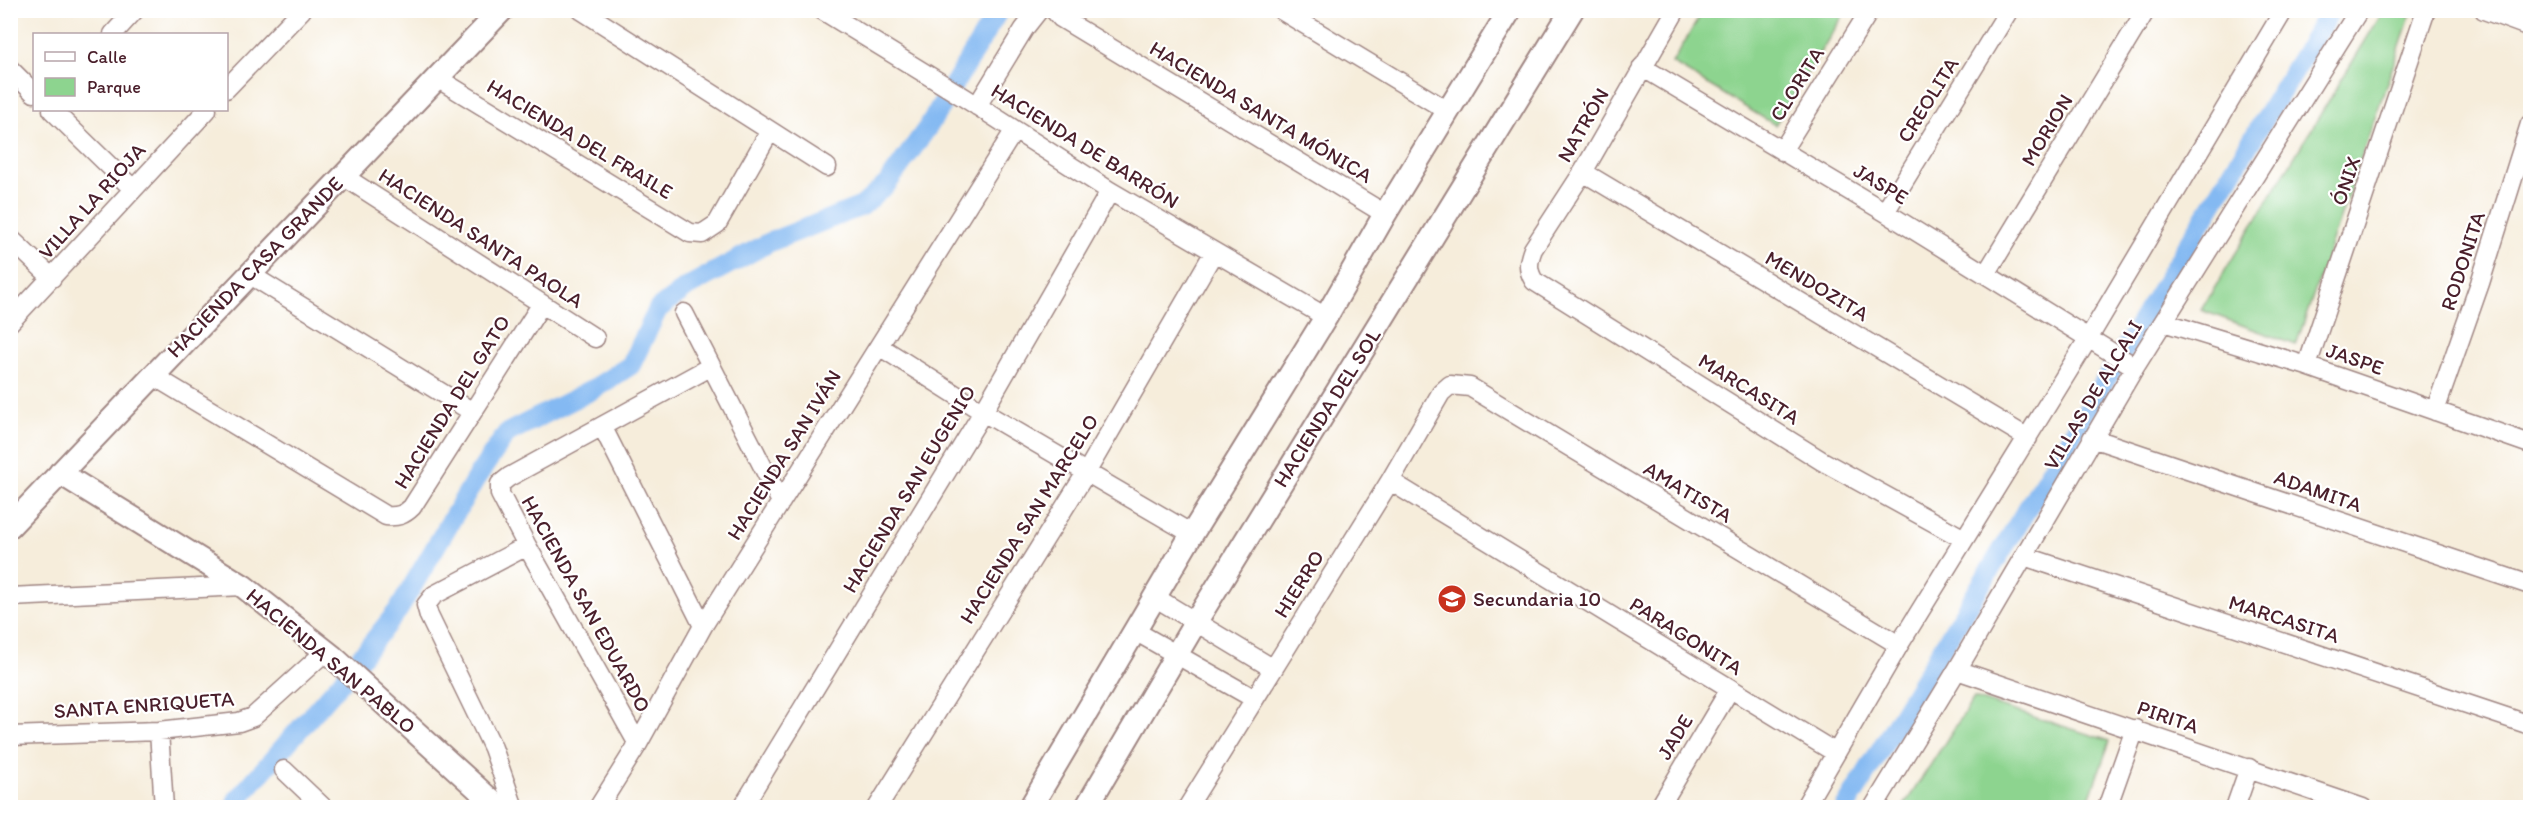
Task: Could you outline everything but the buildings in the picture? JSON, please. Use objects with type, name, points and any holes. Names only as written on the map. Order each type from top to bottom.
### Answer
[{"type":"street","points":[[113,33],[135,10]]},
{"type":"street","points":[[228,87],[302,10]]},
{"type":"street","name":"HACIENDA CASA GRANDE","points":[[10,526],[502,10]]},
{"type":"street","points":[[581,10],[826,166]]},
{"type":"street","name":"HACIENDA DE BARRÓN","points":[[822,10],[1110,191],[1326,317]]},
{"type":"street","points":[[971,102],[1039,10]]},
{"type":"street","name":"HACIENDA SANTA MÓNICA","points":[[1054,10],[1061,18],[1385,213]]},
{"type":"street","points":[[1281,10],[1448,111]]},
{"type":"street","name":"HACIENDA DEL SOL","points":[[1086,807],[1195,623],[1572,10]]},
{"type":"street","name":"NATRÓN","points":[[1528,261],[1533,249],[1583,172],[1676,10]]},
{"type":"street","name":"CLORITA","points":[[1782,151],[1870,10]]},
{"type":"street","name":"CREOLITA","points":[[1885,212],[2009,10]]},
{"type":"street","name":"MORION","points":[[1986,274],[2146,10]]},
{"type":"street","name":"VILLAS DE ALCALI","points":[[1804,807],[1964,539],[2091,341],[2284,10]]},
{"type":"street","name":"VILLAS DE ALCALI","points":[[1873,807],[2024,556],[2131,365],[2163,322],[2359,10]]},
{"type":"street","name":"ÓNIX","points":[[2307,366],[2426,10]]},
{"type":"street","points":[[2484,10],[2530,27]]},
{"type":"street","points":[[1030,807],[1192,534],[1326,317],[1385,213],[1510,11]]},
{"type":"street","name":"JASPE","points":[[1642,67],[1885,212],[2131,365]]},
{"type":"street","points":[[10,69],[33,92]]},
{"type":"street","name":"HACIENDA DEL FRAILE","points":[[437,78],[690,233],[702,234],[717,224],[770,130]]},
{"type":"street","points":[[53,111],[132,188]]},
{"type":"street","name":"VILLA LA RIOJA","points":[[10,322],[132,188],[206,111]]},
{"type":"street","name":"RODONITA","points":[[2435,411],[2480,283],[2530,124]]},
{"type":"street","name":"HACIENDA SAN IVÁN","points":[[598,807],[638,744],[703,626],[1014,131]]},
{"type":"street","name":"MENDOZITA","points":[[1583,172],[2028,438]]},
{"type":"street","name":"HACIENDA SANTA PAOLA","points":[[343,176],[595,338]]},
{"type":"street","name":"HACIENDA SAN EUGENIO","points":[[742,807],[983,412],[1110,191]]},
{"type":"street","points":[[10,238],[52,278]]},
{"type":"street","name":"HACIENDA SAN MARCELO","points":[[877,807],[1086,473],[1214,252]]},
{"type":"street","name":"MARCASITA","points":[[1528,261],[1529,272],[1534,281],[1822,461],[1964,539]]},
{"type":"street","points":[[249,274],[471,411]]},
{"type":"street","name":"HACIENDA DEL GATO","points":[[152,375],[386,516],[396,517],[412,507],[471,411],[541,305]]},
{"type":"street","points":[[684,313],[781,502]]},
{"type":"street","name":"JASPE","points":[[2163,322],[2307,366],[2530,444]]},
{"type":"street","points":[[879,346],[983,412],[1192,534]]},
{"type":"street","points":[[703,626],[602,426],[710,367]]},
{"type":"street","name":"HIERRO","points":[[1187,807],[1390,481],[1441,393],[1450,385]]},
{"type":"street","name":"AMATISTA","points":[[1450,385],[1470,387],[1899,645]]},
{"type":"street","name":"HACIENDA SAN EDUARDO","points":[[602,426],[509,477],[501,484],[500,494],[638,744]]},
{"type":"street","name":"ADAMITA","points":[[2092,438],[2530,585]]},
{"type":"street","name":"HACIENDA SAN PABLO","points":[[60,473],[243,586],[330,654],[499,807]]},
{"type":"street","name":"PARAGONITA","points":[[1390,481],[1836,753]]},
{"type":"street","points":[[514,807],[493,747],[426,605],[434,595],[527,546]]},
{"type":"street","name":"MARCASITA","points":[[2024,556],[2530,725]]},
{"type":"street","points":[[10,597],[243,586]]},
{"type":"street","points":[[1156,598],[1272,669]]},
{"type":"street","points":[[1135,631],[1253,699]]},
{"type":"street","name":"SANTA ENRIQUETA","points":[[10,736],[159,731],[239,722],[253,717],[330,654]]},
{"type":"street","name":"PIRITA","points":[[1957,670],[2359,807]]},
{"type":"street","name":"JADE","points":[[1659,807],[1730,689]]},
{"type":"street","points":[[2107,807],[2135,729]]},
{"type":"street","points":[[159,731],[164,807]]},
{"type":"street","points":[[2235,807],[2249,768]]},
{"type":"street","points":[[284,770],[324,807]]},
{"type":"green space","points":[[2384,10],[2412,11],[2296,345],[2201,310]]},
{"type":"green space","points":[[1703,11],[1846,11],[1775,125],[1672,63]]},
{"type":"green space","points":[[1974,698],[2110,741],[2086,807],[1903,807]]},
{"type":"waterway","points":[[235,808],[237,800],[341,682],[399,609],[476,478],[507,433],[592,390],[631,365],[658,309],[687,287],[770,242],[862,206],[887,184],[928,127],[999,10]]},
{"type":"waterway","points":[[1845,808],[2331,10]]},
{"type":"place","name":"Secundaria 10","points":[[1452,599]]}]
